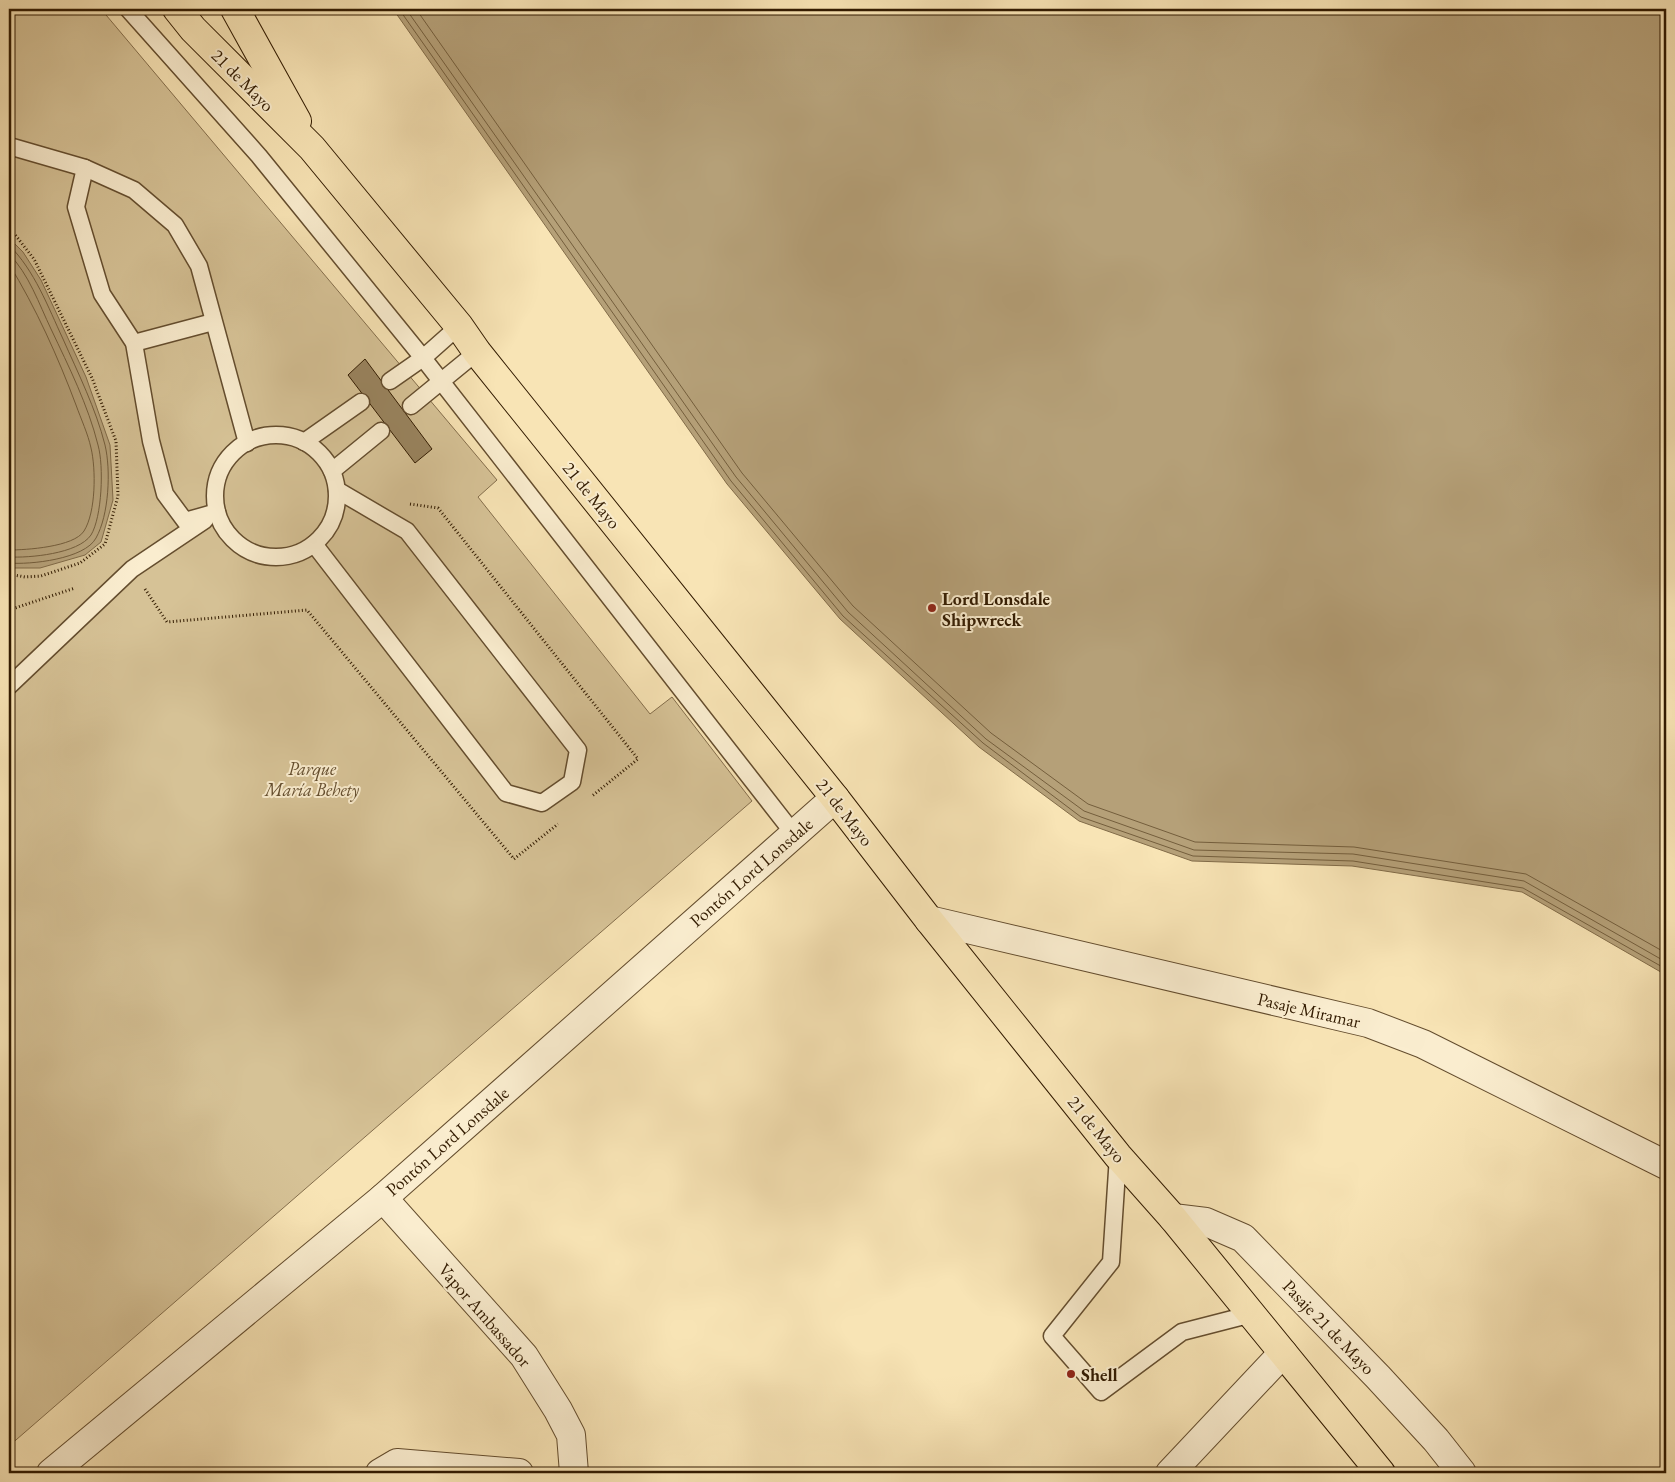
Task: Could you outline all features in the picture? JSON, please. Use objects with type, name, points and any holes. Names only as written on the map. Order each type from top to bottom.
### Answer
[{"type":"main road","name":"21 de Mayo","points":[[177,9],[193,29],[312,148],[459,326],[477,352],[835,798],[929,920],[1118,1156],[1173,1218],[1381,1473]]},
{"type":"main road","name":"21 de Mayo","points":[[235,9],[312,148]]},
{"type":"street","name":"Pontón Lord Lonsdale","points":[[51,1473],[383,1198],[835,798]]},
{"type":"street","name":"Pasaje Miramar","points":[[929,920],[1359,1021],[1393,1031],[1666,1164]]},
{"type":"street","name":"Vapor Ambassador","points":[[383,1198],[524,1356],[558,1410],[571,1436],[574,1473]]},
{"type":"street","name":"Pasaje 21 de Mayo","points":[[1173,1218],[1206,1222],[1243,1238],[1378,1377],[1436,1440],[1462,1473]]},
{"type":"street","points":[[1170,1473],[1283,1353]]},
{"type":"street","points":[[380,1473],[398,1463],[519,1473]]},
{"type":"lane","points":[[128,9],[259,156],[423,358],[794,834]]},
{"type":"lane","points":[[9,146],[85,168],[134,190],[175,225],[199,266],[247,443]]},
{"type":"lane","points":[[85,168],[76,207],[102,294],[134,342],[151,441],[164,494],[185,521],[217,512]]},
{"type":"lane","points":[[134,342],[213,322]]},
{"type":"lane","points":[[390,381],[423,358],[459,326]]},
{"type":"lane","points":[[411,406],[477,352]]},
{"type":"lane","points":[[304,442],[362,402]]},
{"type":"lane","points":[[332,471],[381,431]]},
{"type":"lane","points":[[272,436],[286,436],[304,442],[320,454],[332,471],[337,490],[336,510],[328,529],[314,544],[290,555],[276,557],[257,554],[239,545],[225,530],[217,512],[215,492],[220,472],[231,455],[247,443],[272,436]]},
{"type":"lane","points":[[314,544],[506,793],[542,803],[572,782],[578,750],[407,531],[337,490]]},
{"type":"lane","points":[[9,686],[132,569],[217,512]]},
{"type":"lane","points":[[1118,1156],[1111,1262],[1052,1336],[1101,1392],[1182,1332],[1252,1314]]},
{"type":"path","points":[[9,227],[34,258],[92,378],[116,441],[118,496],[105,544],[80,563],[41,576],[25,577],[9,574]]},
{"type":"path","points":[[9,610],[85,585]]},
{"type":"green space","name":"Parque María Behety","points":[[9,9],[101,9],[497,480],[478,497],[650,714],[672,697],[752,801],[9,1446]]},
{"type":"water","points":[[393,9],[1666,9],[1666,975],[1522,892],[1352,866],[1192,861],[1079,821],[979,747],[840,619],[727,484]]},
{"type":"water","points":[[9,238],[23,252],[41,280],[86,377],[110,445],[113,500],[101,542],[85,555],[40,568],[9,568]]},
{"type":"building","points":[[365,359],[432,449],[415,463],[348,375]]},
{"type":"place","name":"Lord Lonsdale Shipwreck","points":[[932,608]]},
{"type":"place","name":"Shell","points":[[1071,1374]]}]
